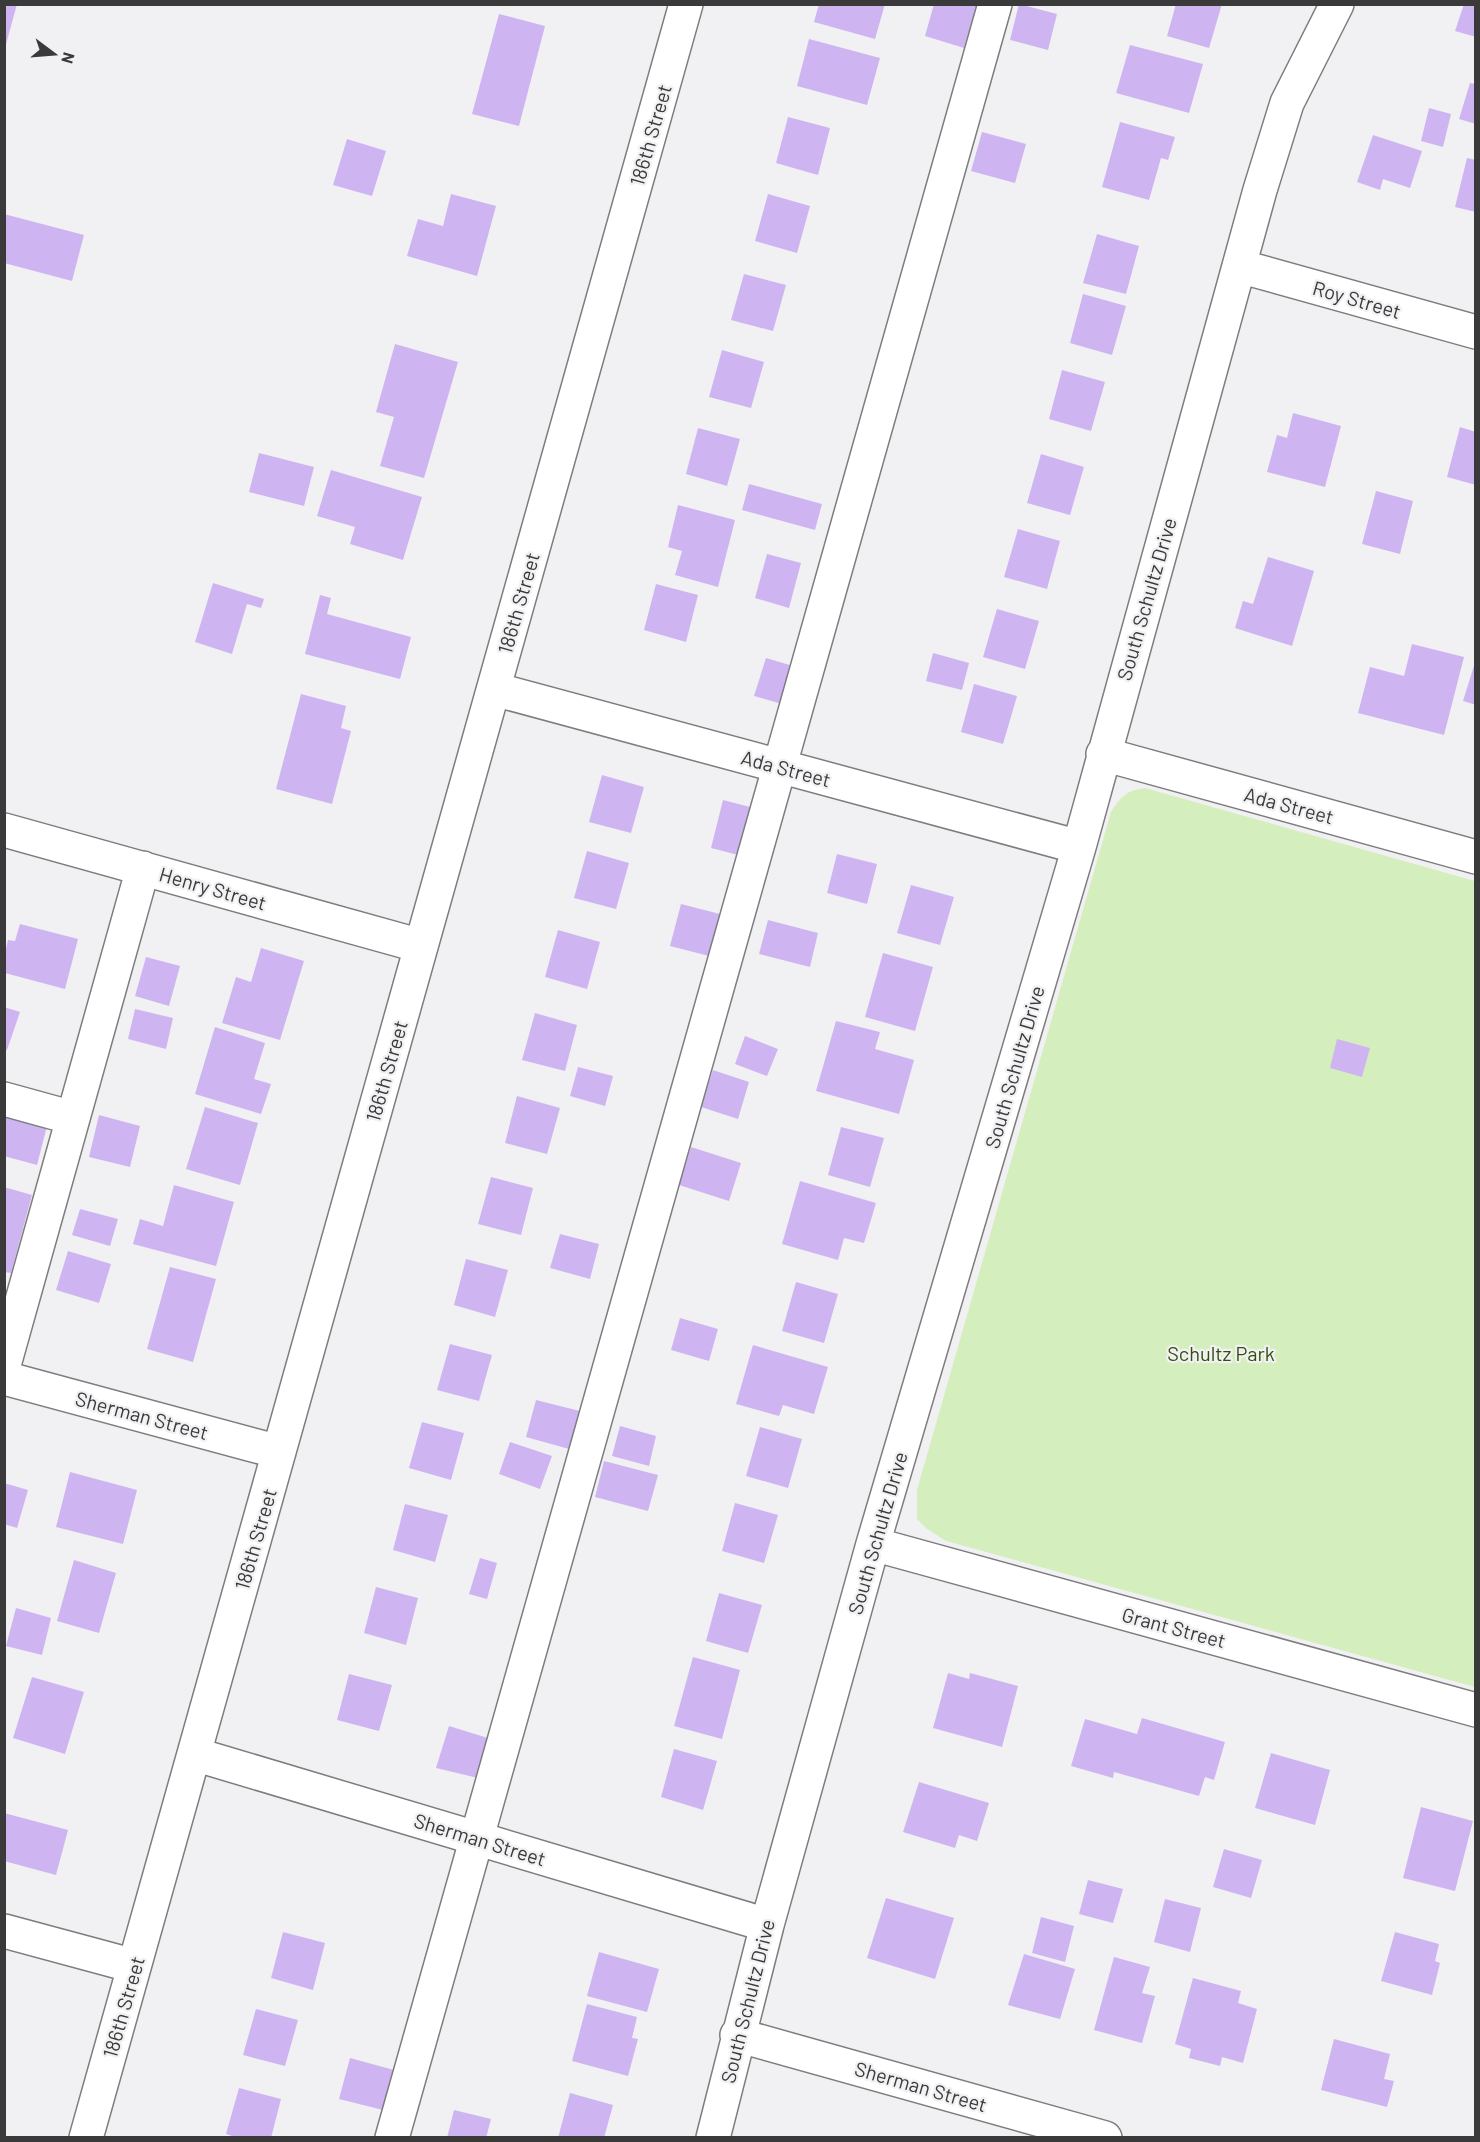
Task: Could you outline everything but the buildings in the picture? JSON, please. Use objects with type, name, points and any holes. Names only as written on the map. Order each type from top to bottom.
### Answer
[{"type":"street","name":"186th Street","points":[[86,2138],[686,4]]},
{"type":"street","points":[[392,2138],[995,4]]},
{"type":"street","name":"South Schultz Drive","points":[[713,2138],[767,1925],[873,1544],[1079,848],[1239,266],[1287,103],[1337,4]]},
{"type":"street","name":"Roy Street","points":[[1239,266],[1476,332]]},
{"type":"street","name":"Ada Street","points":[[494,689],[1079,848]]},
{"type":"street","name":"Ada Street","points":[[1103,754],[1476,857]]},
{"type":"street","name":"Henry Street","points":[[4,830],[421,946]]},
{"type":"street","points":[[4,1365],[143,868]]},
{"type":"street","points":[[4,1099],[74,1118]]},
{"type":"street","name":"Sherman Street","points":[[4,1378],[279,1452]]},
{"type":"street","name":"Grant Street","points":[[873,1544],[1476,1710]]},
{"type":"street","name":"Sherman Street","points":[[194,1754],[767,1925]]},
{"type":"street","points":[[4,1931],[134,1966]]},
{"type":"street","name":"Sherman Street","points":[[738,2035],[1105,2138]]},
{"type":"green space","name":"Schultz Park","points":[[1145,788],[1475,881],[1475,1687],[946,1541],[927,1529],[917,1519],[917,1490],[1111,812],[1125,795],[1133,790]]}]
